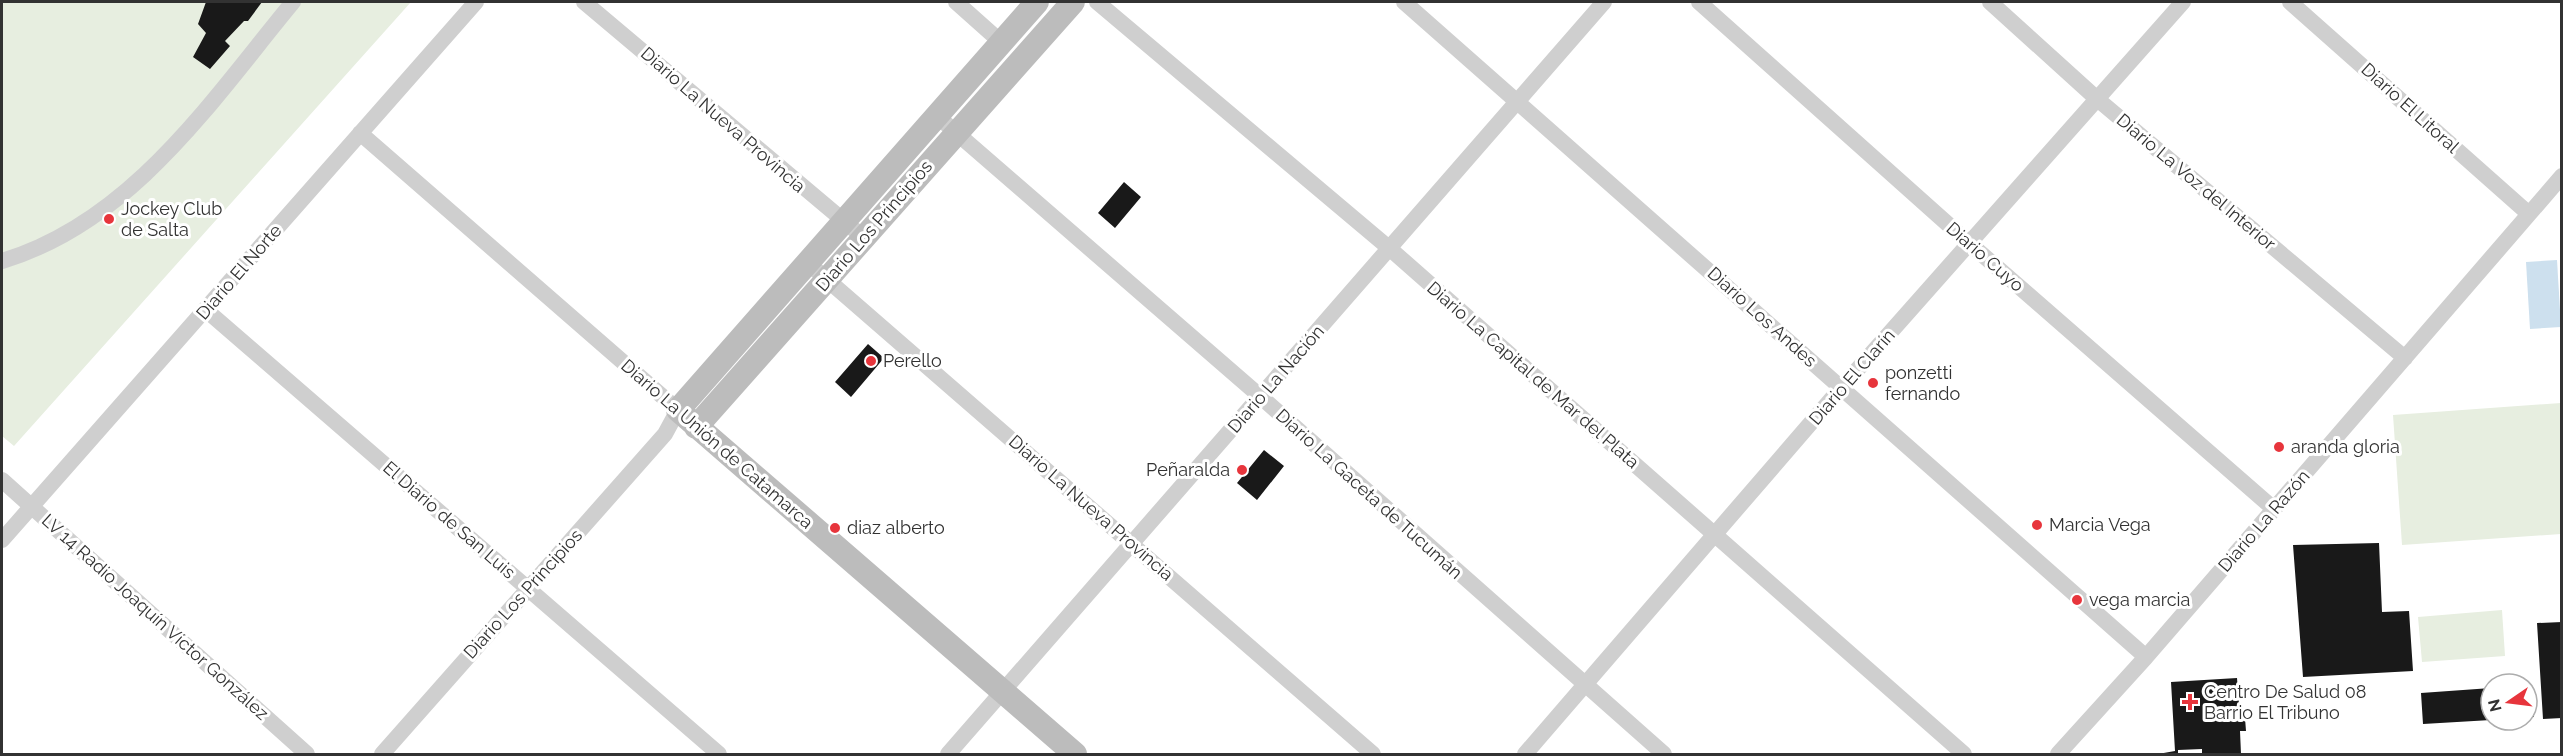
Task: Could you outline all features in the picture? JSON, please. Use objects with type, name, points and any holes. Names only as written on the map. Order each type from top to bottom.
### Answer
[{"type":"street","points":[[2,261],[42,246],[69,232],[133,186],[186,132],[293,2]]},
{"type":"street","name":"Diario El Norte","points":[[2,540],[476,2]]},
{"type":"street","name":"Diario La Nueva Provincia","points":[[584,2],[843,223],[863,237]]},
{"type":"street","points":[[956,2],[1002,43]]},
{"type":"street","name":"Diario Los Principios","points":[[382,754],[665,434],[678,410],[1037,2]]},
{"type":"street","name":"Diario Los Principios","points":[[696,427],[1072,2]]},
{"type":"street","name":"Diario La Capital de Mar del Plata","points":[[1096,2],[1389,248],[1964,754]]},
{"type":"street","name":"Diario Los Andes","points":[[1404,2],[2146,657]]},
{"type":"street","name":"Diario La Nación","points":[[948,754],[1604,2]]},
{"type":"street","name":"Diario Cuyo","points":[[1699,2],[1969,243],[2274,509]]},
{"type":"street","name":"Diario La Voz del Interior","points":[[1990,2],[2097,98],[2405,358]]},
{"type":"street","name":"Diario El Clarín","points":[[1525,754],[1716,536],[1841,388],[2183,2]]},
{"type":"street","name":"Diario El Litoral","points":[[2290,2],[2529,214]]},
{"type":"street","name":"Diario La Gaceta de Tucumán","points":[[937,116],[954,134],[1261,397],[1584,686],[1664,754]]},
{"type":"street","name":"Diario La Unión de Catamarca","points":[[360,133],[1075,754]]},
{"type":"street","name":"Diario La Razón","points":[[2058,754],[2146,657],[2562,176]]},
{"type":"street","name":"Diario La Nueva Provincia","points":[[808,262],[1373,754]]},
{"type":"street","name":"El Diario de San Luis","points":[[206,310],[719,754]]},
{"type":"street","points":[[665,434],[696,427]]},
{"type":"street","name":"LV 14 Radio Joaquín Víctor González","points":[[2,480],[307,754]]},
{"type":"shaded area","name":"Jockey Club de Salta","points":[[2,2],[411,2],[14,446],[2,436]]},
{"type":"shaded area","points":[[2561,403],[2561,534],[2402,545],[2393,415]]},
{"type":"shaded area","points":[[2502,610],[2505,656],[2422,662],[2418,617]]},
{"type":"water","points":[[2557,260],[2561,327],[2530,329],[2526,262]]},
{"type":"building","points":[[206,2],[262,2],[248,21],[244,21],[225,41],[230,46],[210,69],[193,57],[206,33],[198,24]]},
{"type":"building","points":[[1124,182],[1141,197],[1115,228],[1098,213]]},
{"type":"building","points":[[868,344],[884,358],[851,397],[835,382]]},
{"type":"building","points":[[1264,450],[1284,466],[1257,500],[1237,483]]},
{"type":"building","points":[[2379,543],[2382,612],[2409,611],[2413,671],[2303,677],[2293,545]]},
{"type":"building","points":[[2562,622],[2562,718],[2543,719],[2537,623]]},
{"type":"building","points":[[2237,678],[2240,718],[2245,718],[2246,731],[2240,731],[2241,754],[2202,754],[2202,749],[2178,750],[2178,754],[2158,754],[2175,751],[2171,682]]},
{"type":"building","points":[[2479,689],[2479,721],[2423,724],[2421,693]]},
{"type":"place","name":"Jockey Club de Salta","points":[[109,219]]},
{"type":"place","name":"Perello","points":[[871,361]]},
{"type":"place","name":"ponzetti fernando","points":[[1873,383]]},
{"type":"place","name":"aranda gloria","points":[[2279,447]]},
{"type":"place","name":"Peñaralda","points":[[1242,470]]},
{"type":"place","name":"Marcia Vega","points":[[2037,525]]},
{"type":"place","name":"diaz alberto","points":[[835,528]]},
{"type":"place","name":"vega marcia","points":[[2077,600]]},
{"type":"place","name":"Centro De Salud 08 Barrio El Tribuno","points":[[2190,702]]}]
